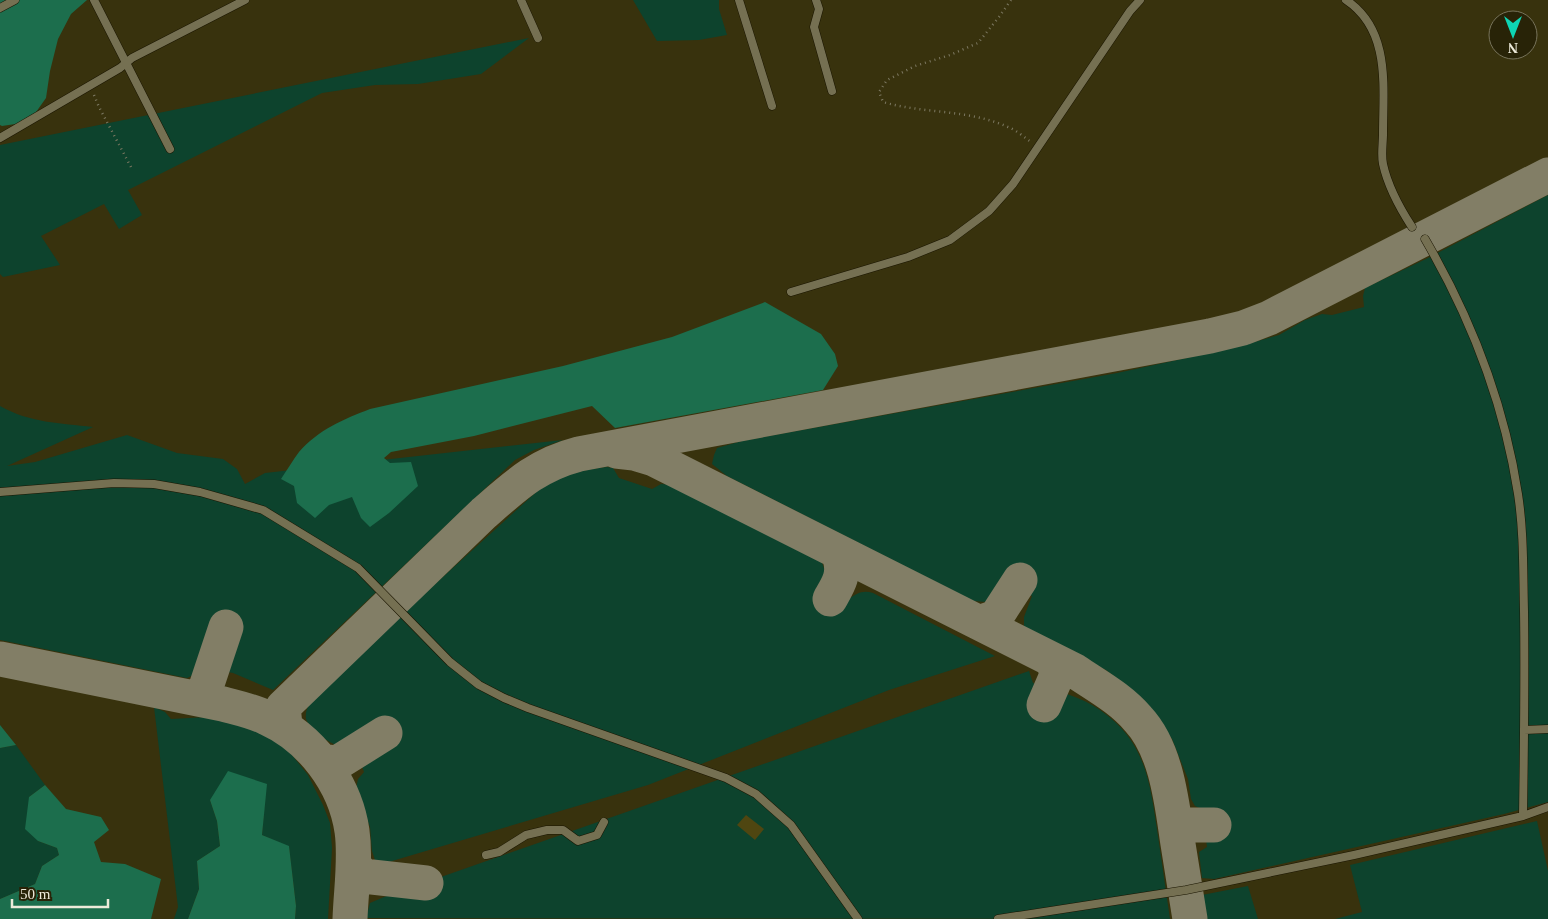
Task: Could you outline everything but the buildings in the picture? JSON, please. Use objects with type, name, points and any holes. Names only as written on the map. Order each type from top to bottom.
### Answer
[{"type":"lane","points":[[0,8],[15,0]]},
{"type":"lane","points":[[94,0],[170,149]]},
{"type":"lane","points":[[0,138],[91,85],[132,58],[245,0]]},
{"type":"lane","points":[[521,0],[538,38]]},
{"type":"lane","points":[[740,0],[772,106]]},
{"type":"lane","points":[[816,0],[819,9],[814,27],[832,91]]},
{"type":"lane","points":[[791,292],[908,257],[950,240],[989,211],[1013,184],[1130,11],[1140,0]]},
{"type":"lane","points":[[1346,0],[1367,20],[1376,36],[1381,56],[1383,82],[1383,163],[1399,207],[1412,227]]},
{"type":"lane","points":[[1426,239],[1473,332],[1492,381],[1518,493],[1523,533],[1523,816]]},
{"type":"lane","points":[[0,492],[114,483],[154,484],[200,492],[264,510],[358,568],[450,662],[479,685],[528,708],[726,778],[756,794],[791,825],[858,919]]},
{"type":"lane","points":[[1524,730],[1548,729]]},
{"type":"lane","points":[[998,919],[1186,890],[1354,856],[1523,816],[1548,807]]},
{"type":"lane","points":[[486,855],[499,852],[526,835],[547,830],[563,830],[578,841],[597,835],[604,822]]},
{"type":"path","points":[[1011,0],[978,43],[950,55],[914,66],[887,80],[879,92],[883,102],[903,108],[954,112],[984,118],[1011,128],[1034,144]]},
{"type":"path","points":[[91,85],[99,108],[132,169]]},
{"type":"shaded area","points":[[0,0],[1548,0],[1548,919],[0,919]]},
{"type":"green space","points":[[0,0],[87,0],[71,14],[58,39],[46,98],[29,122],[2,126],[0,125]]},
{"type":"green space","points":[[633,0],[719,0],[719,9],[727,35],[699,40],[657,41]]},
{"type":"green space","points":[[529,38],[481,74],[418,84],[375,85],[322,93],[128,190],[142,215],[119,229],[104,204],[41,236],[60,265],[3,277],[0,274],[0,145]]},
{"type":"green space","points":[[1548,195],[1548,802],[1504,814],[1214,879],[1202,878],[1199,852],[1207,847],[1202,809],[1195,806],[1191,799],[1188,779],[1172,739],[1143,699],[1106,670],[1031,634],[1024,627],[1024,617],[1032,596],[1002,580],[987,602],[973,601],[727,476],[712,464],[717,448],[742,441],[1117,373],[1233,348],[1279,335],[1305,320],[1322,314],[1332,315],[1364,307],[1363,296],[1365,288],[1428,258]]},
{"type":"green space","points":[[765,302],[821,334],[835,354],[838,366],[823,390],[615,428],[592,406],[474,436],[391,452],[384,458],[390,463],[411,462],[418,486],[389,513],[370,527],[361,518],[352,497],[329,505],[315,518],[297,503],[294,486],[281,479],[299,452],[314,437],[341,421],[370,409],[563,366],[672,337]]},
{"type":"green space","points":[[0,406],[11,412],[34,419],[93,427],[7,466],[35,462],[127,435],[177,453],[223,459],[237,469],[245,484],[265,473],[563,440],[534,450],[515,460],[273,690],[233,673],[200,667],[196,674],[187,678],[0,640]]},
{"type":"green space","points":[[607,467],[613,468],[619,478],[652,489],[661,484],[673,485],[821,561],[824,573],[821,585],[849,599],[860,593],[873,593],[995,656],[889,690],[648,785],[382,864],[375,860],[372,851],[370,827],[356,789],[358,779],[364,772],[352,739],[338,745],[320,735],[306,719],[309,704],[412,605],[544,485],[574,473]]},
{"type":"green space","points":[[1029,671],[1033,683],[1076,697],[1100,710],[1116,722],[1137,750],[1149,782],[1170,919],[366,918],[370,903],[384,897]]},
{"type":"green space","points":[[154,707],[165,712],[171,719],[208,717],[258,730],[288,750],[308,775],[330,823],[332,848],[328,919],[295,919],[296,906],[289,847],[262,835],[266,784],[210,800],[217,821],[220,846],[197,861],[199,889],[188,919],[174,919],[178,907]]},
{"type":"green space","points":[[0,725],[16,745],[0,748]]},
{"type":"green space","points":[[16,745],[45,785],[29,797],[38,841],[57,848],[59,855],[42,866],[35,884],[0,899],[0,748]]},
{"type":"green space","points":[[228,771],[267,784],[262,835],[289,846],[296,906],[295,919],[188,919],[199,889],[197,861],[220,846],[217,821],[210,800]]},
{"type":"green space","points":[[45,785],[66,809],[101,817],[109,830],[94,842],[101,862],[125,864],[161,879],[151,919],[0,919],[0,899],[35,884],[42,866],[59,855],[57,848],[38,841],[25,829],[29,797]]},
{"type":"green space","points":[[1537,821],[1548,871],[1548,919],[1335,919],[1362,912],[1350,865]]},
{"type":"green space","points":[[1248,886],[1258,919],[1206,919],[1202,895]]},
{"type":"taxiway","points":[[285,725],[283,707],[484,513],[517,485],[551,464],[579,454],[1210,336],[1243,328],[1269,318],[1548,175]]},
{"type":"taxiway","points":[[616,451],[634,453],[654,459],[1075,671],[1124,705],[1148,732],[1156,746],[1167,778],[1190,919]]},
{"type":"taxiway","points":[[830,599],[841,575],[840,558]]},
{"type":"taxiway","points":[[987,620],[996,617],[1020,580]]},
{"type":"taxiway","points":[[198,695],[205,690],[226,627]]},
{"type":"taxiway","points":[[0,659],[240,708],[267,718],[298,737],[334,779],[348,813],[354,852],[350,919]]},
{"type":"taxiway","points":[[1044,705],[1057,675],[1055,667]]},
{"type":"taxiway","points":[[329,762],[337,763],[385,733]]},
{"type":"taxiway","points":[[1179,821],[1184,825],[1214,825]]},
{"type":"taxiway","points":[[358,870],[363,876],[426,883]]}]
